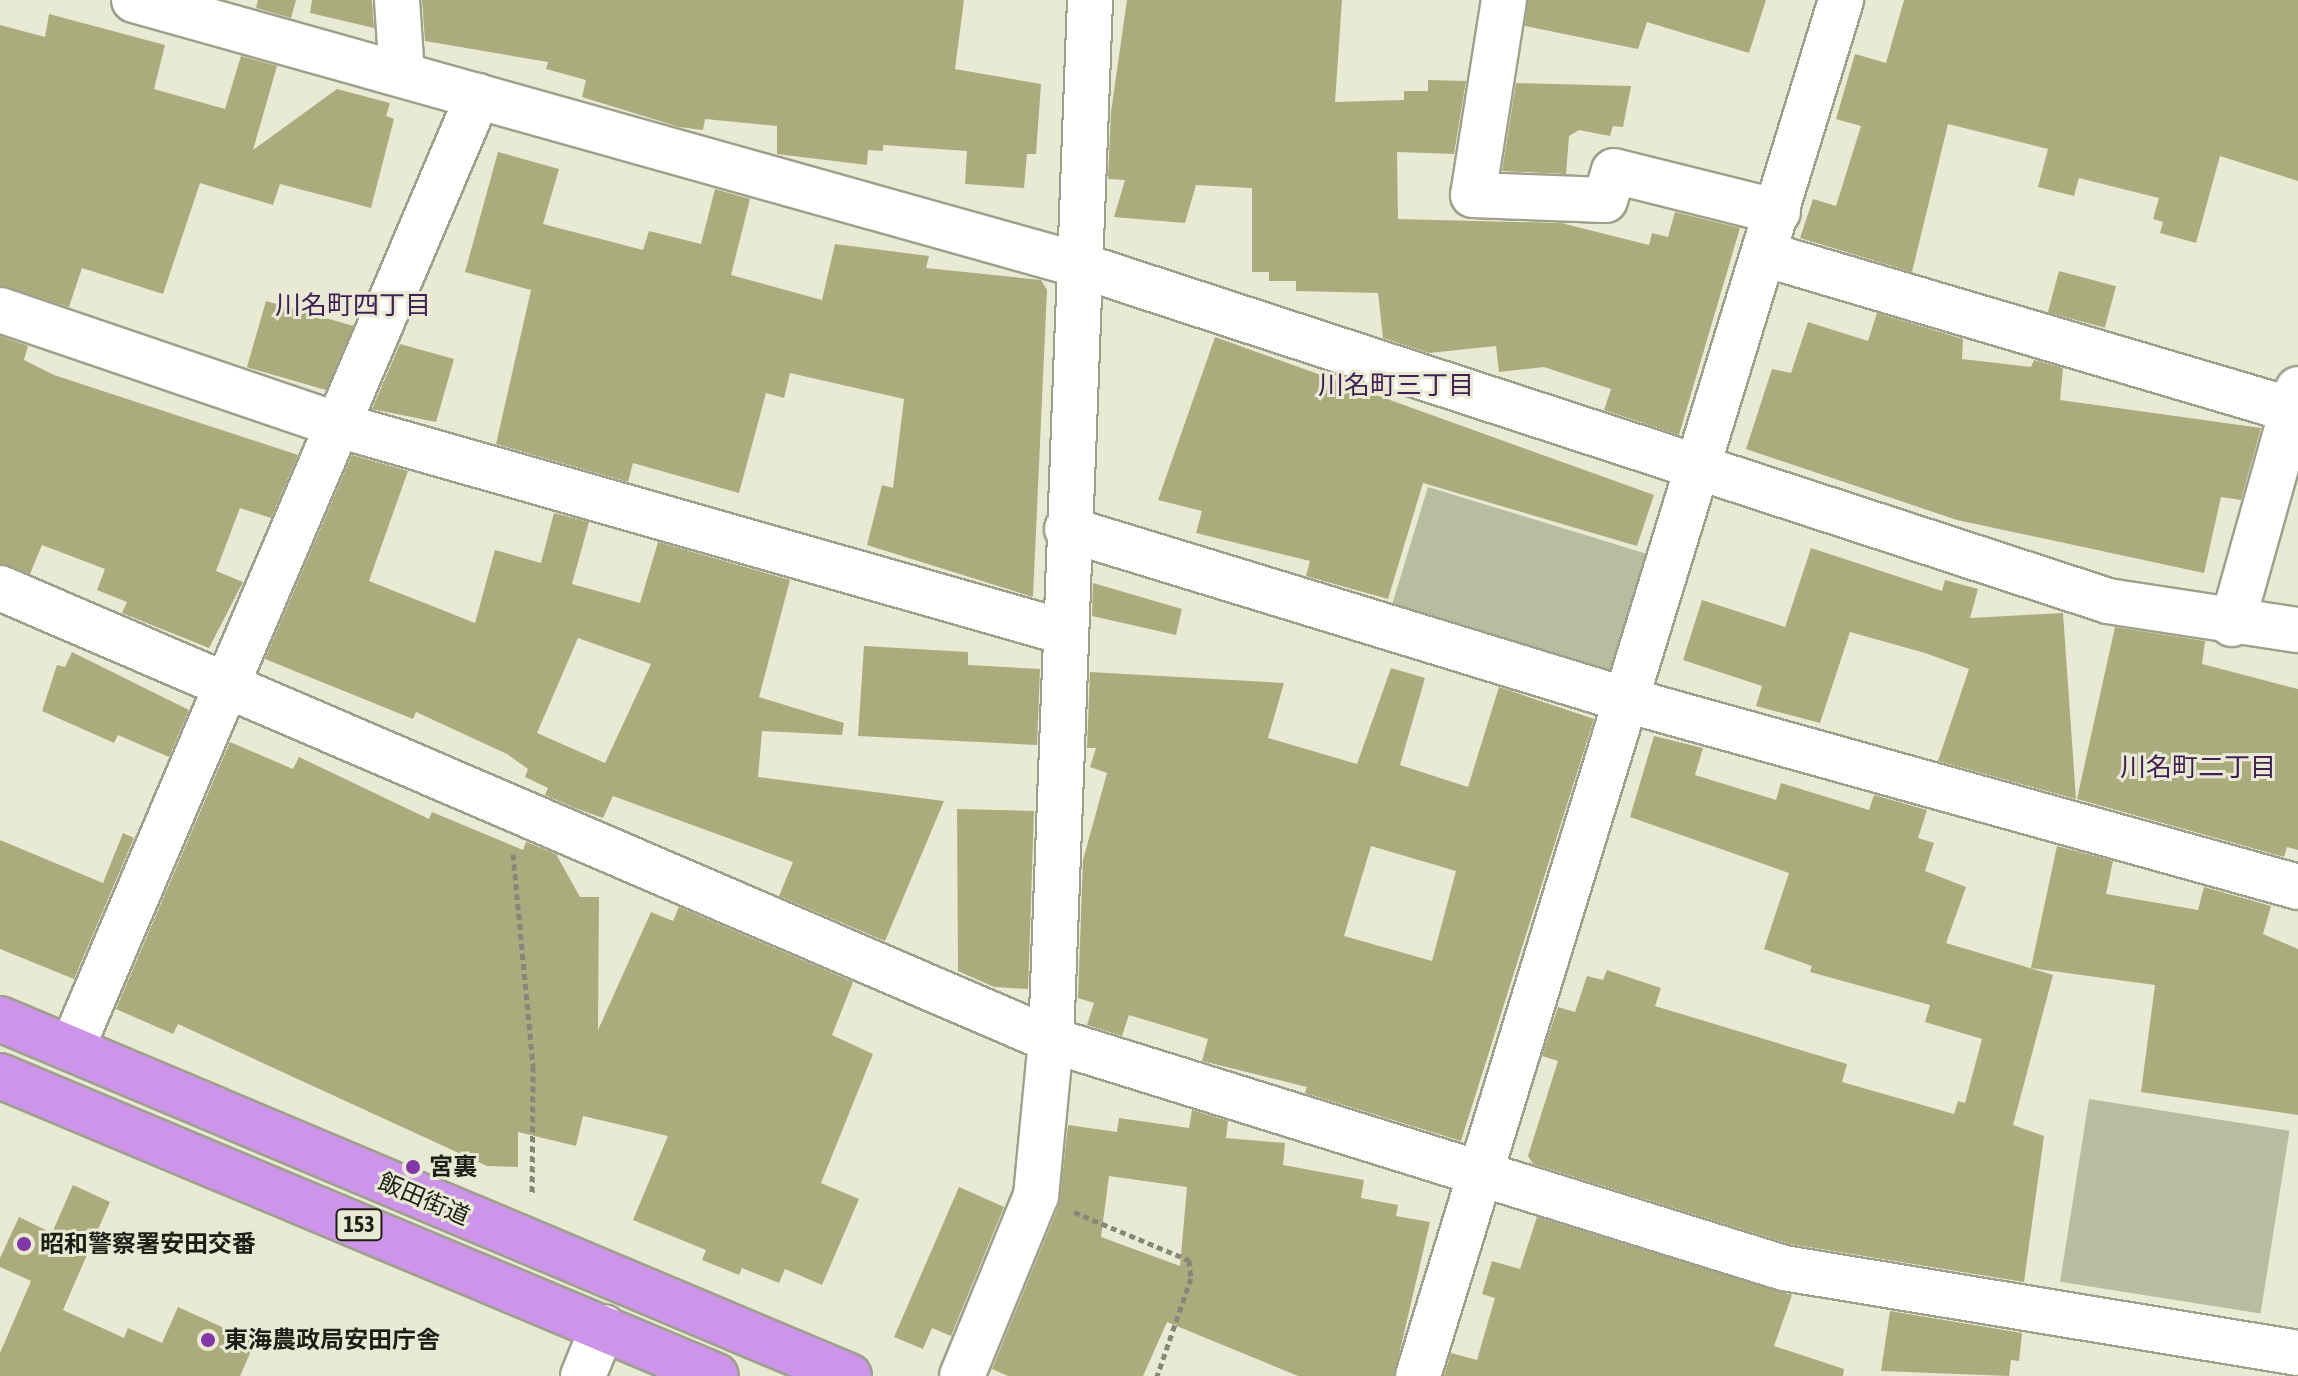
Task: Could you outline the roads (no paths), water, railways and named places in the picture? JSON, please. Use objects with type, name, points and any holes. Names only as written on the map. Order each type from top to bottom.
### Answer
[{"type":"highway","name":"飯田街道","points":[[0,1019],[849,1376]]},
{"type":"highway","name":"飯田街道","points":[[0,1076],[716,1376]]},
{"type":"street","points":[[134,0],[1079,265],[1694,463],[2108,601],[2232,624],[2298,630]]},
{"type":"street","points":[[397,0],[402,75]]},
{"type":"street","points":[[962,1376],[1036,1196],[1051,1040],[1067,529],[1090,0]]},
{"type":"street","points":[[1504,0],[1473,195],[1605,200],[1614,171],[1778,212]]},
{"type":"street","points":[[1418,1376],[1694,463],[1778,212],[1841,0]]},
{"type":"street","points":[[72,1048],[225,681],[478,96]]},
{"type":"street","points":[[1764,254],[2295,400],[2232,624]]},
{"type":"street","points":[[0,310],[338,425],[1064,632]]},
{"type":"street","points":[[1067,529],[1623,699],[2298,887]]},
{"type":"street","points":[[0,588],[225,681],[1051,1040],[1784,1268],[2298,1353]]},
{"type":"street","points":[[583,1376],[603,1327]]},
{"type":"place","name":"宮裏","points":[[413,1167]]},
{"type":"place","name":"昭和警察署安田交番","points":[[24,1244]]},
{"type":"place","name":"東海農政局安田庁舎","points":[[208,1340]]},
{"type":"district","name":"川名町四丁目","points":[[353,306]]},
{"type":"district","name":"川名町三丁目","points":[[1396,386]]},
{"type":"district","name":"川名町二丁目","points":[[2198,768]]}]
